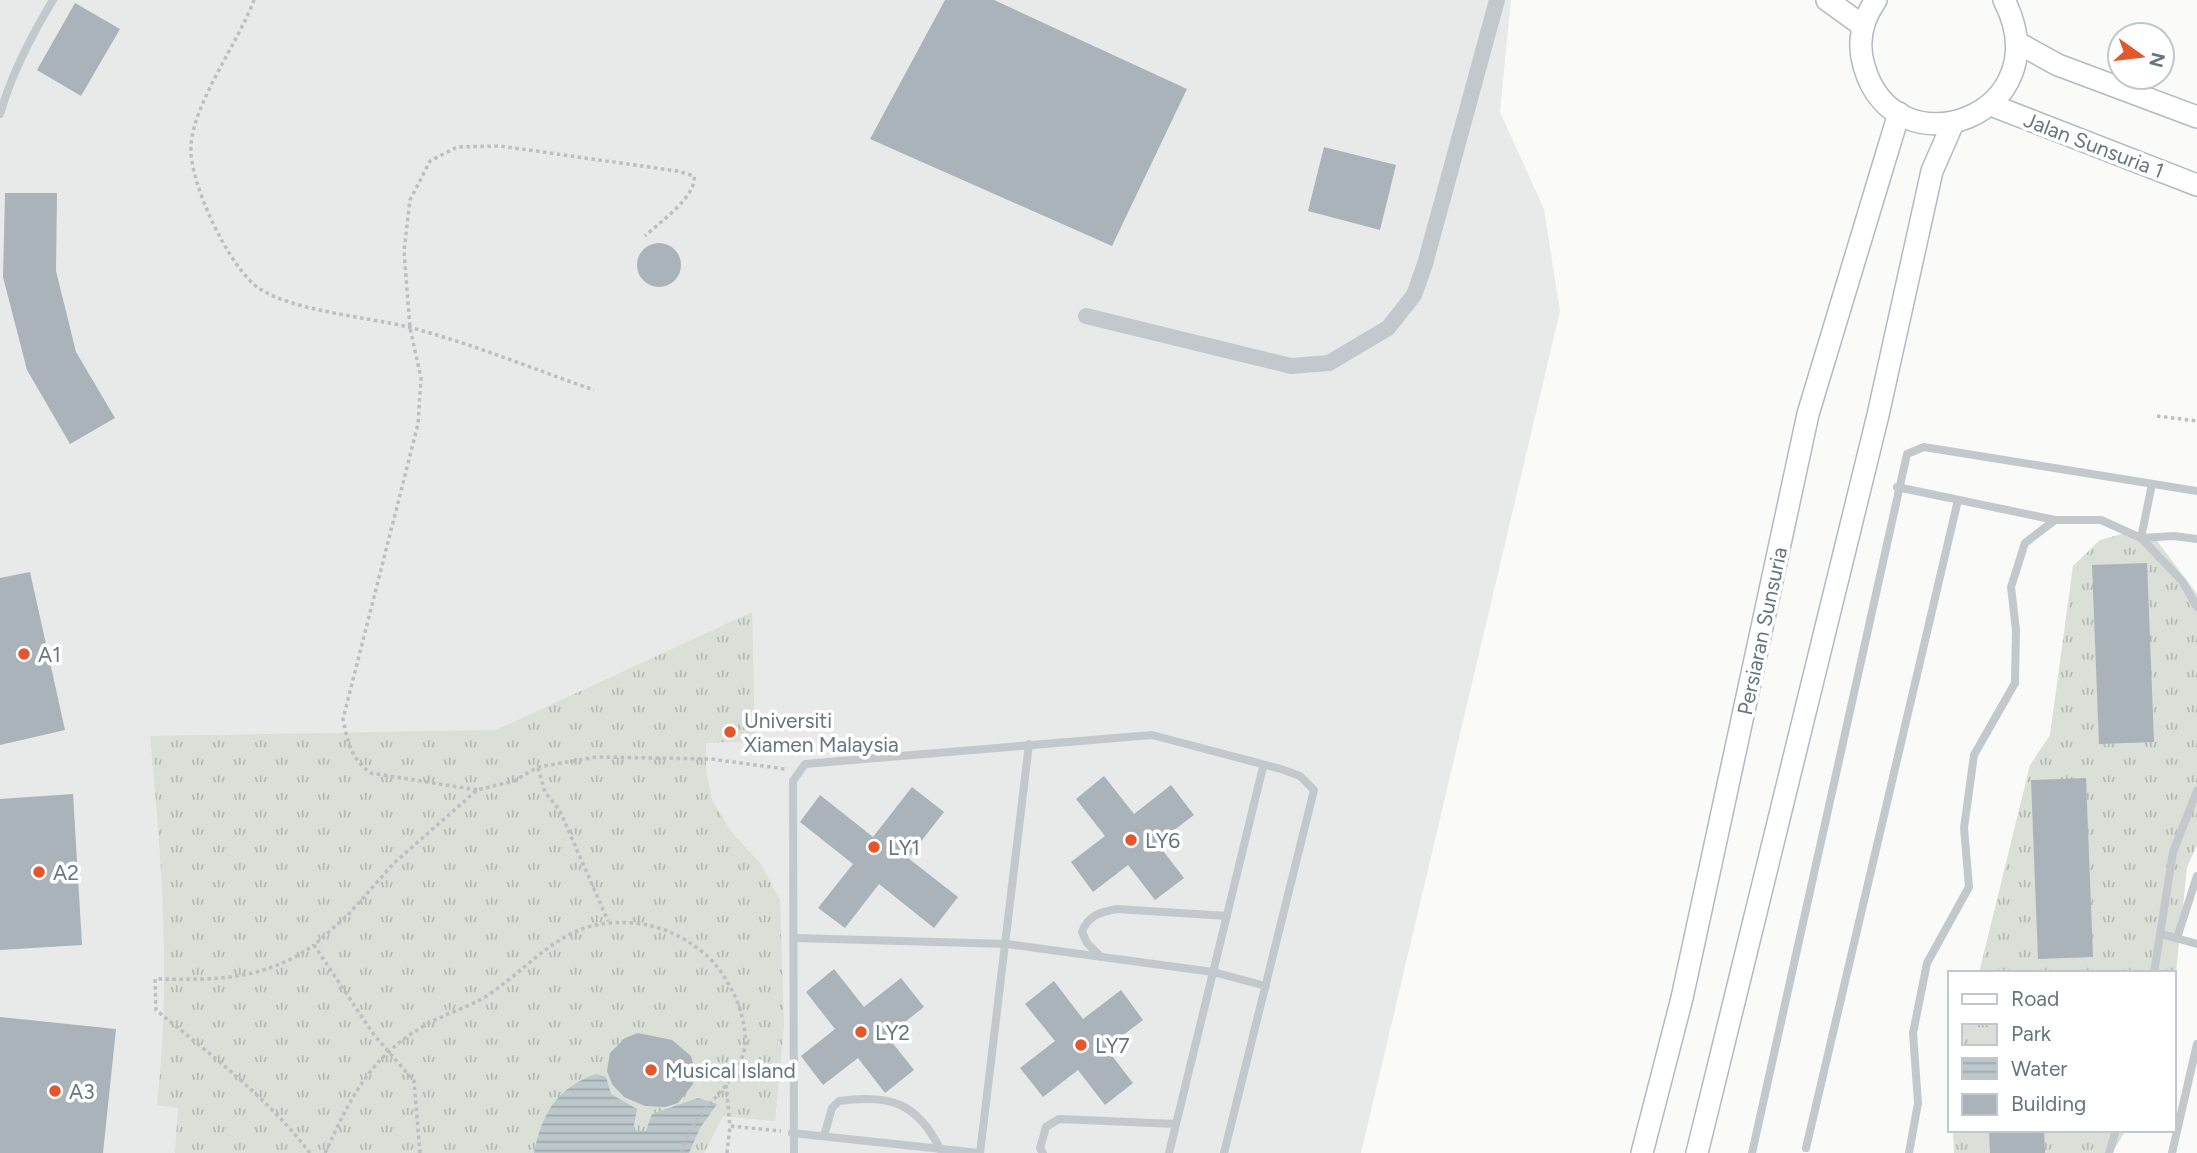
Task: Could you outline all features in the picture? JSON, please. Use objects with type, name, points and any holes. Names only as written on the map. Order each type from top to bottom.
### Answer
[{"type":"street","points":[[1086,316],[1291,366],[1329,363],[1388,328],[1415,295],[1497,0]]},
{"type":"street","points":[[1827,0],[1863,26]]},
{"type":"street","points":[[1876,0],[1863,26],[1862,60],[1867,76],[1875,91],[1899,114],[1934,125],[1974,117],[1992,105],[2011,76],[2018,43],[2014,20],[2004,0]]},
{"type":"street","points":[[2018,43],[2058,65],[2197,117]]},
{"type":"street","name":"Jalan Sunsuria 1","points":[[1992,105],[2197,185]]},
{"type":"street","name":"Persiaran Sunsuria","points":[[1642,1153],[1682,998],[1808,414],[1899,114]]},
{"type":"street","points":[[1697,1153],[1878,415],[1932,171],[1953,123]]},
{"type":"lane","points":[[0,114],[7,91],[35,30],[53,0]]},
{"type":"lane","points":[[1752,1153],[1897,487],[1907,454],[1924,447],[2197,491]]},
{"type":"lane","points":[[2141,538],[2152,484]]},
{"type":"lane","points":[[1897,487],[2055,520],[2101,520],[2141,538],[2182,581],[2197,607]]},
{"type":"lane","points":[[1805,1148],[1958,500]]},
{"type":"lane","points":[[1909,1153],[1918,1103],[1913,1033],[1927,963],[1969,887],[1964,828],[1974,755],[2015,683],[2016,630],[2011,587],[2025,543],[2055,520]]},
{"type":"lane","points":[[2141,538],[2174,536],[2197,539]]},
{"type":"lane","points":[[794,1153],[793,781],[798,771],[805,764],[1152,735],[1194,744],[1300,776],[1314,790],[1224,1153]]},
{"type":"lane","points":[[792,1133],[980,1153],[1029,744]]},
{"type":"lane","points":[[1169,1153],[1263,766]]},
{"type":"lane","points":[[2154,971],[2173,852],[2197,791]]},
{"type":"lane","points":[[2177,938],[2197,876]]},
{"type":"lane","points":[[1101,957],[1087,943],[1082,932],[1085,923],[1104,912],[1117,909],[1227,916]]},
{"type":"lane","points":[[2161,934],[2197,944]]},
{"type":"lane","points":[[795,938],[1006,944],[1213,972],[1266,986]]},
{"type":"lane","points":[[2172,1153],[2197,1044]]},
{"type":"lane","points":[[824,1136],[832,1108],[839,1101],[898,1101],[921,1116],[940,1149]]},
{"type":"lane","points":[[1043,1153],[1040,1148],[1046,1127],[1059,1119],[1176,1124]]},
{"type":"lane","points":[[2109,1153],[2115,1132]]},
{"type":"path","points":[[254,0],[196,121],[191,144],[191,163],[201,194],[241,274],[261,289],[283,299],[410,328],[594,390]]},
{"type":"path","points":[[645,236],[693,189],[694,176],[500,146],[457,147],[430,161],[410,200],[404,251],[410,328],[422,379],[418,424],[343,719],[349,746],[357,762],[371,773],[477,790],[514,781],[538,767],[596,757],[711,759],[798,771]]},
{"type":"path","points":[[2157,416],[2197,421]]},
{"type":"path","points":[[538,767],[544,792],[560,811],[608,921]]},
{"type":"path","points":[[310,1153],[291,1128],[232,1072],[156,1010],[155,979],[220,981],[262,971],[297,956],[348,915],[394,863],[477,790]]},
{"type":"path","points":[[325,1153],[352,1095],[388,1049],[434,1020],[491,993],[532,959],[574,931],[608,921],[652,925],[673,932],[710,959],[736,999],[744,1029],[745,1046],[726,1085],[692,1127],[681,1153]]},
{"type":"path","points":[[314,944],[373,1035],[414,1081],[419,1153]]},
{"type":"path","points":[[726,1085],[730,1126],[727,1153]]},
{"type":"path","points":[[730,1126],[792,1133]]},
{"type":"shaded area","name":"Universiti Xiamen Malaysia","points":[[0,0],[1511,0],[1500,112],[1544,209],[1560,311],[1361,1153],[0,1153]]},
{"type":"green space","points":[[2125,533],[2157,541],[2197,594],[2197,845],[2187,867],[2176,972],[1979,971],[2030,765],[2050,735],[2073,566],[2100,540]]},
{"type":"green space","points":[[752,612],[755,741],[706,743],[706,770],[712,800],[733,834],[761,864],[780,900],[784,1026],[775,1121],[723,1116],[704,1153],[175,1153],[178,1108],[157,1105],[164,967],[158,828],[150,736],[496,730]]},
{"type":"green space","points":[[1953,1132],[2125,1132],[2112,1153],[1954,1153]]},
{"type":"water","points":[[596,1074],[606,1077],[611,1094],[637,1109],[633,1130],[646,1131],[652,1114],[698,1098],[717,1104],[700,1128],[689,1153],[534,1153],[542,1126],[553,1104],[571,1087]]},
{"type":"building","points":[[945,0],[994,0],[1187,89],[1112,246],[870,139]]},
{"type":"building","points":[[75,3],[120,29],[81,96],[37,70]]},
{"type":"building","points":[[1324,147],[1396,165],[1380,230],[1308,211]]},
{"type":"building","points":[[5,193],[57,193],[56,271],[76,352],[115,418],[70,444],[27,370],[3,277]]},
{"type":"building","points":[[659,243],[674,250],[681,265],[674,280],[659,287],[644,280],[637,265],[644,250]]},
{"type":"building","points":[[2147,563],[2154,742],[2099,744],[2092,565]]},
{"type":"building","name":"A1","points":[[30,572],[65,730],[0,745],[0,578]]},
{"type":"building","name":"LY6","points":[[1104,776],[1134,814],[1171,785],[1194,815],[1157,843],[1184,878],[1155,900],[1128,865],[1093,892],[1071,862],[1105,836],[1076,799]]},
{"type":"building","points":[[2086,778],[2093,957],[2038,959],[2031,780]]},
{"type":"building","name":"LY1","points":[[912,787],[944,812],[908,858],[958,897],[934,928],[879,884],[845,928],[818,908],[853,864],[800,822],[820,795],[873,837]]},
{"type":"building","name":"A2","points":[[73,794],[82,945],[0,950],[0,799]]},
{"type":"building","name":"LY2","points":[[834,969],[864,1007],[901,978],[924,1007],[887,1036],[914,1070],[885,1093],[858,1058],[823,1085],[801,1056],[835,1029],[806,992]]},
{"type":"building","name":"LY7","points":[[1054,981],[1083,1019],[1121,990],[1143,1020],[1106,1048],[1133,1083],[1105,1105],[1078,1070],[1043,1097],[1020,1068],[1055,1041],[1025,1004]]},
{"type":"building","name":"A3","points":[[0,1017],[116,1029],[103,1153],[0,1153]]},
{"type":"building","name":"Musical Island","points":[[638,1033],[672,1040],[691,1056],[695,1070],[693,1084],[678,1103],[665,1107],[645,1106],[624,1097],[612,1084],[607,1071],[610,1053],[625,1038]]},
{"type":"building","points":[[1989,1132],[2044,1132],[2045,1153],[1990,1153]]},
{"type":"place","name":"A1","points":[[24,654]]},
{"type":"place","name":"Universiti Xiamen Malaysia","points":[[730,732]]},
{"type":"place","name":"LY6","points":[[1131,840]]},
{"type":"place","name":"LY1","points":[[874,847]]},
{"type":"place","name":"A2","points":[[39,872]]},
{"type":"place","name":"LY2","points":[[861,1032]]},
{"type":"place","name":"LY7","points":[[1081,1045]]},
{"type":"place","name":"Musical Island","points":[[651,1070]]},
{"type":"place","name":"A3","points":[[55,1091]]}]
